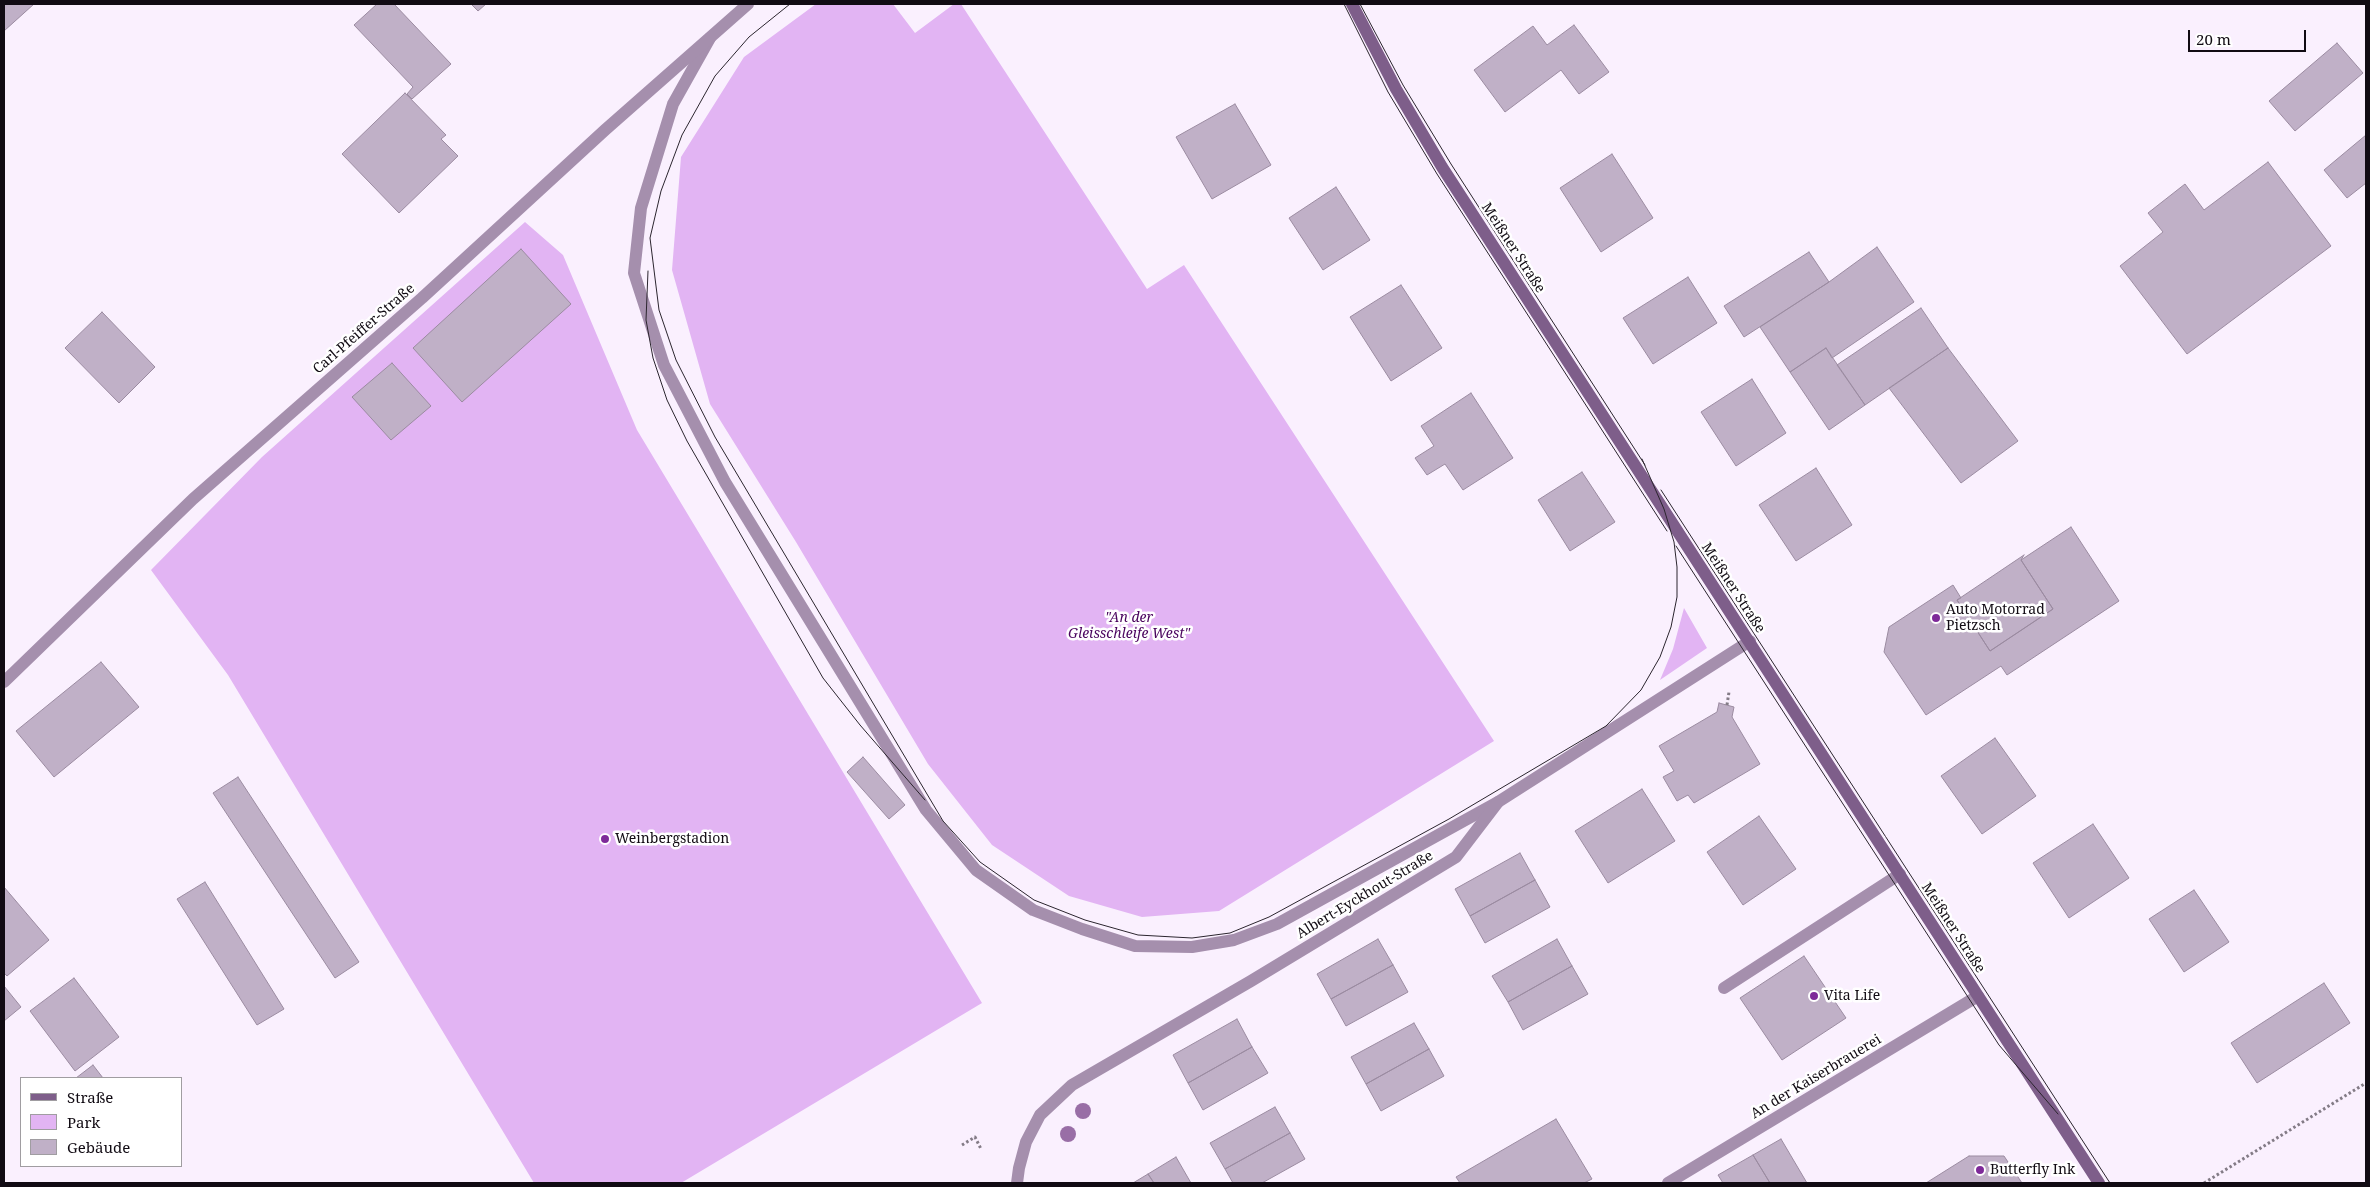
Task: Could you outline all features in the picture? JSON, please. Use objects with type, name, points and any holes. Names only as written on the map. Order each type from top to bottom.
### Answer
[{"type":"main road","name":"Meißner Straße","points":[[1352,4],[1396,89],[1442,167],[2099,1183]]},
{"type":"street","name":"Carl-Pfeiffer-Straße","points":[[4,682],[193,499],[422,298],[605,130],[748,4]]},
{"type":"street","points":[[712,36],[673,104],[642,208],[634,273],[664,365],[724,482],[926,810],[976,870],[1033,910],[1082,929],[1135,946],[1192,946],[1234,940],[1276,924],[1498,802]]},
{"type":"street","name":"Albert-Eyckhout-Straße","points":[[1017,1183],[1026,1142],[1040,1115],[1072,1085],[1251,981],[1456,857],[1498,802],[1750,641]]},
{"type":"street","points":[[1724,988],[1900,874]]},
{"type":"street","name":"An der Kaiserbrauerei","points":[[1668,1183],[1978,996]]},
{"type":"path","points":[[1726,705],[1729,692]]},
{"type":"path","points":[[2204,1183],[2366,1083]]},
{"type":"path","points":[[962,1145],[975,1137],[981,1149]]},
{"type":"green space","name":"\"An der Gleisschleife West\"","points":[[816,4],[893,4],[915,33],[954,4],[961,4],[1147,289],[1184,265],[1494,741],[1219,911],[1142,917],[1069,896],[992,845],[928,764],[796,542],[710,404],[672,270],[681,157],[744,57]]},
{"type":"green space","name":"Weinbergstadion","points":[[525,222],[563,255],[637,430],[982,1003],[681,1183],[534,1183],[228,675],[151,570],[262,457]]},
{"type":"green space","points":[[1684,608],[1707,648],[1660,680],[1673,649]]},
{"type":"building","points":[[4,4],[34,4],[4,31]]},
{"type":"building","points":[[377,4],[394,4],[451,64],[412,99],[407,94],[413,87],[354,25]]},
{"type":"building","points":[[471,4],[486,4],[478,11]]},
{"type":"building","points":[[1574,25],[1609,72],[1579,94],[1561,70],[1505,112],[1474,70],[1533,26],[1547,45]]},
{"type":"building","points":[[2337,43],[2363,73],[2295,131],[2269,101]]},
{"type":"building","points":[[405,93],[446,135],[441,139],[458,156],[399,213],[342,154]]},
{"type":"building","points":[[1235,104],[1271,165],[1212,199],[1176,137]]},
{"type":"building","points":[[2366,135],[2366,183],[2347,198],[2324,170]]},
{"type":"building","points":[[1612,154],[1653,218],[1601,252],[1560,188]]},
{"type":"building","points":[[2268,162],[2331,246],[2187,354],[2120,266],[2163,232],[2148,213],[2185,184],[2204,210]]},
{"type":"building","points":[[1336,187],[1370,240],[1323,270],[1289,218]]},
{"type":"building","points":[[1877,247],[1914,302],[1832,358],[1826,348],[1790,372],[1760,327],[1829,282]]},
{"type":"building","points":[[521,249],[571,304],[462,402],[413,348]]},
{"type":"building","points":[[1809,252],[1829,282],[1744,337],[1724,306]]},
{"type":"building","points":[[1688,277],[1717,323],[1653,364],[1623,318]]},
{"type":"building","points":[[1401,285],[1442,348],[1391,381],[1350,317]]},
{"type":"building","points":[[1921,308],[1948,348],[1865,405],[1837,365]]},
{"type":"building","points":[[102,312],[155,367],[119,403],[65,348]]},
{"type":"building","points":[[1826,348],[1865,405],[1829,430],[1790,372]]},
{"type":"building","points":[[1948,348],[2018,441],[1961,483],[1889,388]]},
{"type":"building","points":[[392,363],[431,406],[391,440],[352,397]]},
{"type":"building","points":[[1752,379],[1786,433],[1736,466],[1701,412]]},
{"type":"building","points":[[1471,393],[1513,458],[1463,490],[1445,464],[1427,475],[1415,458],[1434,446],[1421,426]]},
{"type":"building","points":[[1816,468],[1852,525],[1796,561],[1759,505]]},
{"type":"building","points":[[1582,472],[1615,522],[1570,551],[1538,500]]},
{"type":"building","name":"Auto Motorrad Pietzsch","points":[[2071,527],[2119,601],[2007,675],[2001,666],[1926,715],[1884,652],[1889,627],[1953,585],[1961,598],[1957,600],[1990,651],[2053,609],[2021,560]]},
{"type":"building","points":[[2024,555],[2021,560],[2053,609],[1990,651],[1957,600]]},
{"type":"building","points":[[101,662],[139,707],[54,777],[16,731]]},
{"type":"building","points":[[1719,703],[1734,707],[1732,717],[1760,764],[1694,803],[1688,795],[1677,801],[1663,777],[1674,771],[1659,746],[1717,712]]},
{"type":"building","points":[[1995,738],[2036,796],[1982,834],[1941,776]]},
{"type":"building","points":[[863,757],[905,805],[889,819],[847,772]]},
{"type":"building","points":[[238,777],[359,962],[335,978],[213,793]]},
{"type":"building","points":[[1642,789],[1675,841],[1608,883],[1575,831]]},
{"type":"building","points":[[1759,816],[1796,869],[1743,905],[1707,852]]},
{"type":"building","points":[[2093,824],[2129,878],[2069,918],[2033,863]]},
{"type":"building","points":[[1520,853],[1535,880],[1470,916],[1455,889]]},
{"type":"building","points":[[1535,880],[1550,907],[1485,943],[1470,916]]},
{"type":"building","points":[[205,882],[284,1009],[257,1025],[177,899]]},
{"type":"building","points":[[4,887],[49,940],[7,976],[4,973]]},
{"type":"building","points":[[2194,890],[2229,942],[2184,972],[2149,919]]},
{"type":"building","points":[[1378,939],[1393,965],[1331,999],[1317,974]]},
{"type":"building","points":[[1557,939],[1572,966],[1508,1002],[1492,976]]},
{"type":"building","points":[[1804,956],[1846,1018],[1782,1060],[1740,998]]},
{"type":"building","points":[[1393,965],[1408,992],[1346,1026],[1331,999]]},
{"type":"building","points":[[1572,966],[1588,994],[1523,1030],[1508,1002]]},
{"type":"building","points":[[74,978],[119,1037],[75,1071],[30,1011]]},
{"type":"building","points":[[2324,983],[2350,1023],[2257,1083],[2231,1043]]},
{"type":"building","points":[[4,986],[21,1007],[4,1021]]},
{"type":"building","points":[[1237,1019],[1252,1047],[1188,1083],[1173,1055]]},
{"type":"building","points":[[1414,1023],[1429,1049],[1366,1084],[1351,1057]]},
{"type":"building","points":[[1252,1047],[1268,1073],[1203,1110],[1188,1083]]},
{"type":"building","points":[[1429,1049],[1444,1076],[1381,1111],[1366,1084]]},
{"type":"building","points":[[93,1065],[102,1077],[77,1077]]},
{"type":"building","points":[[1275,1107],[1290,1133],[1225,1169],[1210,1143]]},
{"type":"building","points":[[1556,1119],[1592,1179],[1584,1183],[1460,1183],[1456,1177]]},
{"type":"building","points":[[1290,1133],[1305,1159],[1262,1183],[1233,1183],[1225,1169]]},
{"type":"building","points":[[1781,1139],[1807,1183],[1770,1183],[1753,1155]]},
{"type":"building","points":[[1753,1155],[1770,1183],[1723,1183],[1718,1175]]},
{"type":"building","name":"Butterfly Ink","points":[[1969,1156],[2004,1156],[2022,1183],[1926,1183]]},
{"type":"building","points":[[1176,1157],[1191,1183],[1154,1183],[1148,1174]]},
{"type":"building","points":[[1148,1174],[1154,1183],[1133,1183]]},
{"type":"tram line","points":[[790,4],[749,37],[715,76],[682,135],[661,191],[650,238],[659,310],[676,360],[715,437],[943,821],[980,862],[1034,900],[1085,920],[1138,935],[1192,938],[1230,933],[1269,917],[1449,819],[1606,726],[1641,690],[1660,657],[1671,627],[1677,597],[1677,567],[1674,542],[1664,509],[1642,459]]},
{"type":"tram line","points":[[1344,4],[1388,92],[1437,174],[1667,531]]},
{"type":"tram line","points":[[1360,4],[1403,85],[1451,164],[1645,465]]},
{"type":"tram line","points":[[648,271],[646,320],[653,358],[667,400],[687,441],[823,678],[860,725],[925,800]]},
{"type":"tram line","points":[[1661,490],[2110,1183]]},
{"type":"tram line","points":[[1676,546],[1999,1045],[2058,1114]]},
{"type":"place","name":"Auto Motorrad Pietzsch","points":[[1936,618]]},
{"type":"place","name":"Weinbergstadion","points":[[605,839]]},
{"type":"place","name":"Vita Life","points":[[1814,996]]},
{"type":"place","name":"Butterfly Ink","points":[[1980,1170]]}]
